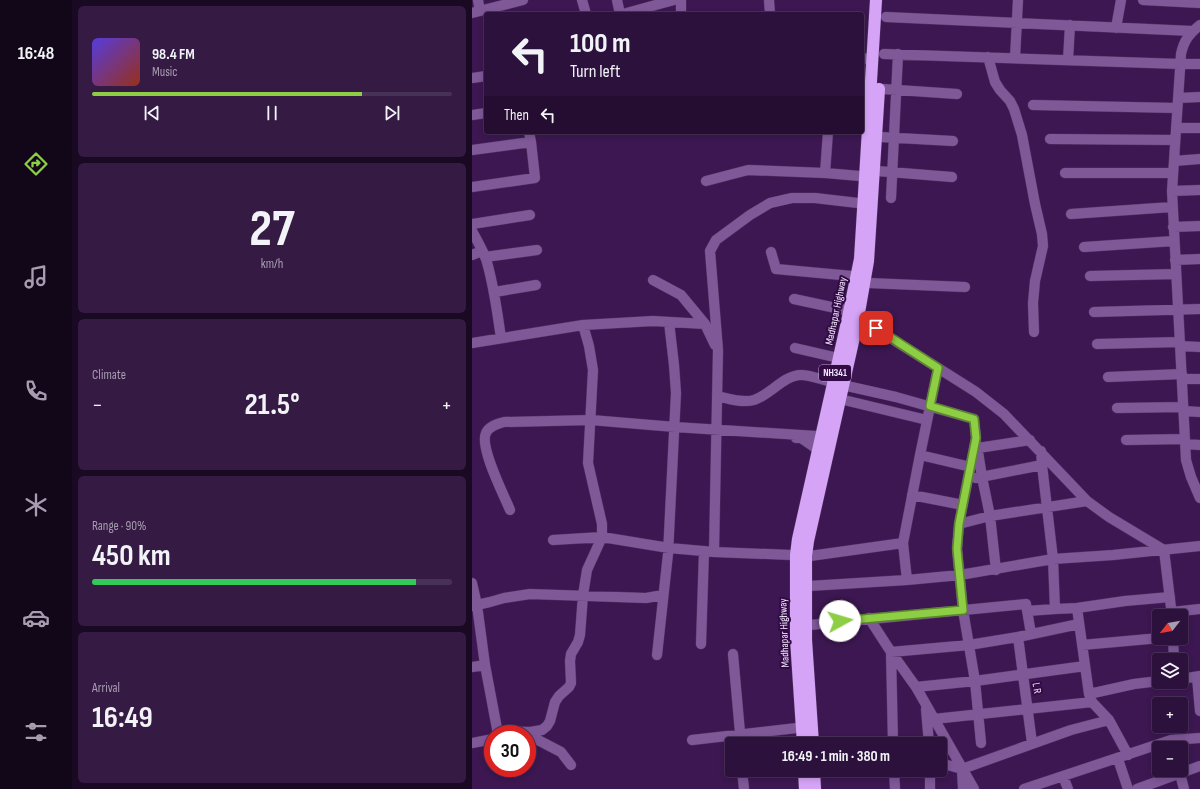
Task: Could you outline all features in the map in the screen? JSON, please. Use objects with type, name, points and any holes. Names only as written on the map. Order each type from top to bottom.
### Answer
[{"type":"highway","name":"Madhapar Highway","points":[[803,737],[796,639],[796,555],[803,516],[860,259],[876,0]]},
{"type":"highway","name":"Madhapar Highway","points":[[813,737],[806,640],[806,556],[857,324],[868,261],[884,0]]},
{"type":"highway","points":[[804,777],[805,789]]},
{"type":"highway","points":[[815,777],[816,789]]},
{"type":"street","points":[[478,0],[476,12],[501,10],[523,0]]},
{"type":"street","points":[[582,0],[585,12]]},
{"type":"street","points":[[617,0],[620,12]]},
{"type":"street","points":[[629,12],[674,0]]},
{"type":"street","points":[[681,0],[681,12]]},
{"type":"street","points":[[770,0],[770,12]]},
{"type":"street","points":[[1015,58],[1018,0]]},
{"type":"street","points":[[1116,28],[1121,0]]},
{"type":"street","points":[[1143,0],[1200,2]]},
{"type":"street","points":[[886,17],[1116,28],[1196,28]]},
{"type":"street","points":[[1068,60],[1070,26]]},
{"type":"street","points":[[1196,28],[1184,43],[1181,54],[1172,207],[1186,460],[1195,477],[1200,498]]},
{"type":"street","points":[[884,54],[1200,64]]},
{"type":"street","points":[[891,198],[898,54]]},
{"type":"street","points":[[988,57],[995,82],[1010,101],[1022,135],[1042,234],[1043,246],[1034,281],[1034,332]]},
{"type":"street","points":[[472,78],[484,76]]},
{"type":"street","points":[[883,89],[957,94]]},
{"type":"street","points":[[1033,105],[1177,103],[1200,96]]},
{"type":"street","points":[[472,115],[484,113]]},
{"type":"street","points":[[1176,128],[1200,128]]},
{"type":"street","points":[[825,173],[828,134]]},
{"type":"street","points":[[472,150],[530,137],[535,178],[472,187]]},
{"type":"street","points":[[880,137],[952,141]]},
{"type":"street","points":[[1050,139],[1175,140]]},
{"type":"street","points":[[1174,160],[1200,160]]},
{"type":"street","points":[[706,181],[748,170],[860,176]]},
{"type":"street","points":[[877,171],[952,177]]},
{"type":"street","points":[[1064,173],[1173,173]]},
{"type":"street","points":[[1172,191],[1200,190]]},
{"type":"street","points":[[701,644],[709,552],[717,396],[718,350],[710,251],[716,240],[750,214],[770,203],[792,198],[815,198],[858,203]]},
{"type":"street","points":[[1071,214],[1172,207]]},
{"type":"street","points":[[472,224],[530,215]]},
{"type":"street","points":[[1174,227],[1200,226]]},
{"type":"street","points":[[472,231],[484,254],[495,292],[501,338]]},
{"type":"street","points":[[1084,247],[1174,241]]},
{"type":"street","points":[[472,255],[537,250]]},
{"type":"street","points":[[771,252],[776,269],[852,276]]},
{"type":"street","points":[[1175,260],[1200,258]]},
{"type":"street","points":[[1090,276],[1176,274]]},
{"type":"street","points":[[653,280],[681,295],[705,324],[718,350]]},
{"type":"street","points":[[868,283],[965,287]]},
{"type":"street","points":[[495,292],[536,285]]},
{"type":"street","points":[[794,299],[845,310]]},
{"type":"street","points":[[1094,312],[1178,308],[1200,309]]},
{"type":"street","points":[[862,320],[976,392],[1004,414],[1041,451],[1087,501],[1164,550]]},
{"type":"street","points":[[472,343],[583,325],[653,321],[705,324]]},
{"type":"street","points":[[657,655],[669,548],[675,427],[675,372],[669,322]]},
{"type":"street","points":[[536,731],[542,730],[547,726],[555,702],[571,683],[570,661],[571,654],[580,635],[583,595],[587,570],[602,537],[602,524],[588,463],[593,370],[589,346],[583,325]]},
{"type":"street","points":[[1098,344],[1180,344],[1200,347]]},
{"type":"street","points":[[795,348],[834,356]]},
{"type":"street","points":[[907,580],[903,543],[938,368]]},
{"type":"street","points":[[717,396],[743,401],[754,400],[763,396],[788,378],[802,375],[828,381]]},
{"type":"street","points":[[1108,377],[1182,376],[1200,379]]},
{"type":"street","points":[[847,386],[896,397],[974,419],[982,477],[990,516],[996,570]]},
{"type":"street","points":[[844,400],[927,420]]},
{"type":"street","points":[[1117,408],[1183,409],[1200,412]]},
{"type":"street","points":[[510,510],[487,456],[484,444],[486,434],[493,426],[504,422],[591,420],[816,436]]},
{"type":"street","points":[[716,430],[801,438],[814,447]]},
{"type":"street","points":[[977,443],[1030,440]]},
{"type":"street","points":[[1126,440],[1185,442],[1200,445]]},
{"type":"street","points":[[977,443],[959,524],[957,549],[963,610],[975,681],[981,743]]},
{"type":"street","points":[[1041,451],[1053,559],[1055,609]]},
{"type":"street","points":[[920,455],[971,467]]},
{"type":"street","points":[[968,478],[982,477],[1042,465]]},
{"type":"street","points":[[912,495],[963,505]]},
{"type":"street","points":[[959,524],[990,516],[1087,501]]},
{"type":"street","points":[[553,540],[602,537],[669,548],[709,552],[791,555]]},
{"type":"street","points":[[810,556],[903,543]]},
{"type":"street","points":[[809,586],[960,575],[1053,559],[1200,546]]},
{"type":"street","points":[[1164,550],[1171,609]]},
{"type":"street","points":[[472,583],[474,606],[494,725]]},
{"type":"street","points":[[474,606],[504,598],[530,594],[646,598],[663,595]]},
{"type":"street","points":[[1027,611],[1077,608],[1170,596]]},
{"type":"street","points":[[810,625],[869,618],[1026,604],[1031,634]]},
{"type":"street","points":[[1077,608],[1090,698],[1109,720],[1123,757],[1128,789]]},
{"type":"street","points":[[1188,611],[1200,609]]},
{"type":"street","points":[[869,618],[916,687],[974,789]]},
{"type":"street","points":[[891,652],[969,645],[1018,637],[1079,624]]},
{"type":"street","name":"L R","points":[[1018,637],[1032,743]]},
{"type":"street","points":[[1082,645],[1152,639]]},
{"type":"street","points":[[891,652],[893,737]]},
{"type":"street","points":[[733,654],[740,737]]},
{"type":"street","points":[[472,668],[485,665]]},
{"type":"street","points":[[916,687],[975,681],[1085,666]]},
{"type":"street","points":[[1188,678],[1198,677],[1200,711]]},
{"type":"street","points":[[934,719],[1028,708],[1090,698],[1134,684],[1152,682]]},
{"type":"street","points":[[926,705],[928,737]]},
{"type":"street","points":[[947,765],[962,769],[1071,730],[1109,720]]},
{"type":"street","points":[[750,737],[797,728]]},
{"type":"street","points":[[1186,741],[1200,738]]},
{"type":"street","points":[[472,743],[484,739]]},
{"type":"street","points":[[692,740],[725,739]]},
{"type":"street","points":[[536,740],[561,752],[572,765]]},
{"type":"street","points":[[1024,789],[1123,757],[1152,749]]},
{"type":"street","points":[[1188,769],[1200,766]]},
{"type":"street","points":[[962,769],[963,789]]},
{"type":"street","points":[[1064,776],[1068,789]]},
{"type":"street","points":[[743,777],[744,789]]},
{"type":"street","points":[[894,777],[895,789]]},
{"type":"street","points":[[930,777],[930,789]]},
{"type":"street","points":[[1137,789],[1167,777]]},
{"type":"street","points":[[1180,777],[1184,789]]},
{"type":"route","points":[[840,621],[963,610],[957,549],[959,524],[976,438],[974,419],[930,406],[938,368],[876,328]]}]
